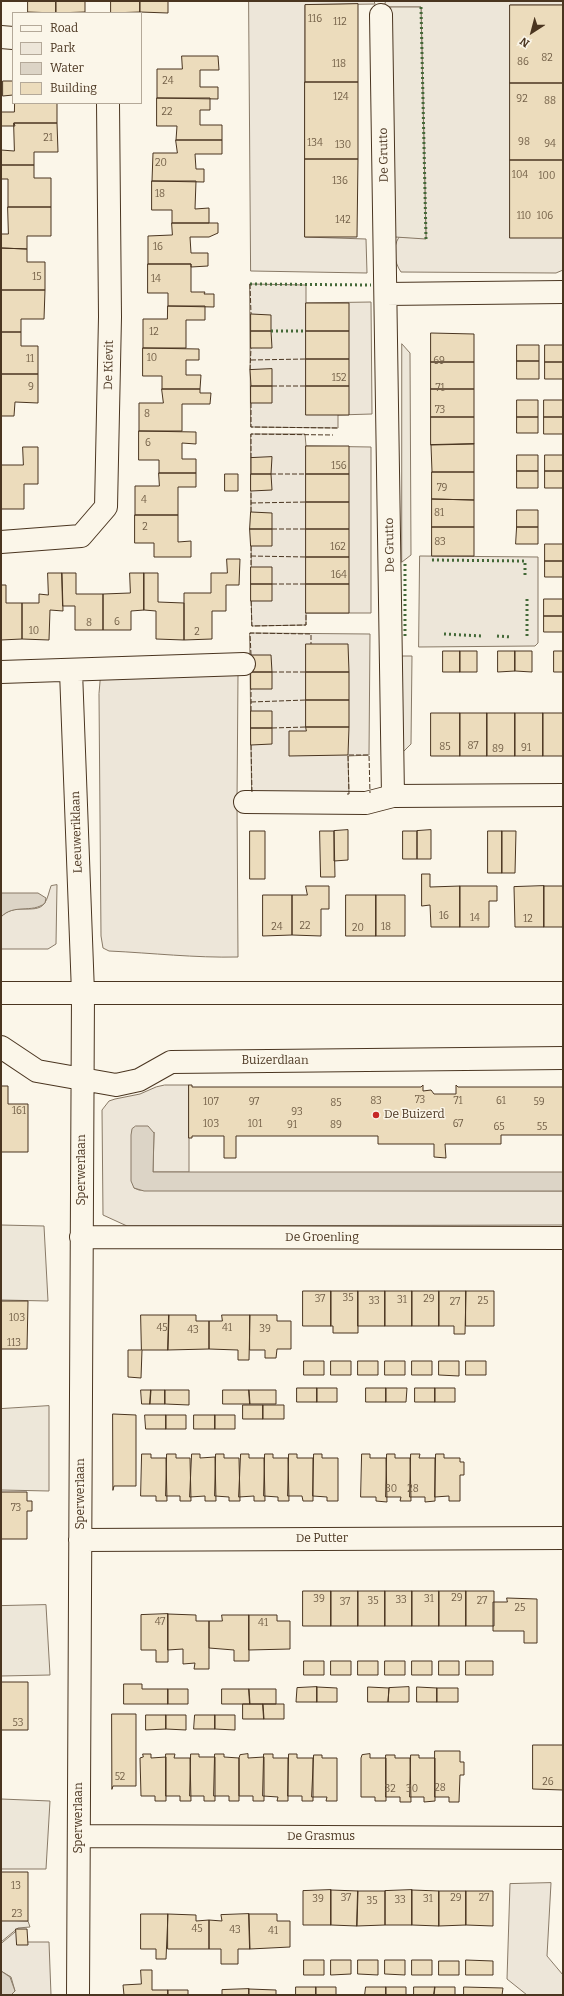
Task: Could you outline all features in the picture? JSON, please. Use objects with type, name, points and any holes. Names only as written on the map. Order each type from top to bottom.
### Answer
[{"type":"street","name":"De Grutto","points":[[381,15],[393,796]]},
{"type":"street","points":[[1,38],[12,38]]},
{"type":"street","name":"De Kievit","points":[[1,542],[81,536],[106,508],[110,317],[108,104]]},
{"type":"street","points":[[386,294],[563,292]]},
{"type":"street","points":[[1,672],[71,671],[244,664]]},
{"type":"street","name":"Leeuweriklaan","points":[[71,671],[82,993]]},
{"type":"street","points":[[245,802],[366,804],[393,796],[563,795]]},
{"type":"street","points":[[1,993],[563,993]]},
{"type":"street","name":"Sperwerlaan","points":[[78,1995],[82,993]]},
{"type":"street","name":"Buizerdlaan","points":[[1,1047],[37,1070],[116,1085],[139,1080],[171,1062],[563,1058]]},
{"type":"street","name":"De Groenling","points":[[81,1237],[563,1238]]},
{"type":"street","name":"De Putter","points":[[80,1540],[563,1538]]},
{"type":"street","name":"De Grasmus","points":[[79,1836],[563,1838]]},
{"type":"green space","points":[[249,1],[374,1],[375,4],[305,5],[305,237],[366,239],[367,273],[251,271]]},
{"type":"green space","points":[[386,1],[563,1],[563,5],[510,5],[563,238],[563,270],[556,273],[401,272],[395,259],[395,246],[399,237],[426,238],[421,7],[391,7],[385,5]]},
{"type":"green space","points":[[250,284],[306,285],[306,303],[371,302],[372,414],[338,415],[338,428],[251,427]]},
{"type":"green space","points":[[251,434],[305,434],[306,446],[371,447],[371,613],[306,613],[306,625],[252,626]]},
{"type":"green space","points":[[420,556],[538,557],[538,643],[535,646],[419,647]]},
{"type":"green space","points":[[250,633],[370,634],[369,755],[348,756],[349,794],[252,793]]},
{"type":"green space","points":[[101,675],[238,675],[238,957],[190,956],[109,951],[103,948],[101,936],[99,694]]},
{"type":"green space","points":[[57,885],[56,944],[48,949],[1,949],[1,917],[12,910],[35,909],[40,907],[44,904],[51,886]]},
{"type":"green space","points":[[165,1085],[189,1085],[189,1172],[153,1172],[154,1132],[134,1188],[139,1190],[563,1191],[563,1225],[127,1226],[103,1215],[102,1110],[109,1101],[140,1094]]},
{"type":"green space","points":[[551,1883],[547,1956],[563,1975],[563,1995],[527,1995],[507,1979],[510,1884]]},
{"type":"green space","points":[[1,1920],[28,1921],[30,1927],[18,1928],[1,1942]]},
{"type":"green space","points":[[18,1930],[20,1942],[49,1942],[51,1995],[11,1995],[15,1991],[11,1977],[1,1971],[1,1944]]},
{"type":"shaded area","points":[[391,7],[421,7],[426,239],[395,237]]},
{"type":"shaded area","points":[[402,344],[410,353],[411,555],[402,562]]},
{"type":"shaded area","points":[[402,656],[412,656],[411,744],[402,753]]},
{"type":"shaded area","points":[[1,1225],[44,1226],[48,1301],[1,1300]]},
{"type":"shaded area","points":[[49,1406],[49,1491],[1,1490],[1,1409]]},
{"type":"shaded area","points":[[46,1605],[50,1675],[1,1676],[1,1606]]},
{"type":"shaded area","points":[[1,1799],[50,1801],[46,1869],[1,1869]]},
{"type":"water","points":[[1,893],[38,893],[46,898],[45,903],[40,906],[12,910],[1,917]]},
{"type":"water","points":[[136,1126],[148,1126],[154,1133],[153,1172],[563,1172],[563,1191],[144,1191],[134,1188],[131,1181],[131,1135],[132,1129]]},
{"type":"water","points":[[1,1971],[10,1977],[15,1991],[11,1995],[1,1995]]},
{"type":"building","points":[[28,1],[56,1],[56,12],[28,12]]},
{"type":"building","points":[[56,1],[85,1],[85,12],[56,12]]},
{"type":"building","points":[[111,1],[140,1],[140,12],[111,12]]},
{"type":"building","points":[[140,1],[168,1],[168,13],[140,12]]},
{"type":"building","points":[[358,4],[358,82],[305,82],[305,5]]},
{"type":"building","points":[[510,5],[563,5],[563,83],[510,83]]},
{"type":"building","points":[[182,56],[218,56],[219,70],[200,70],[200,87],[218,87],[218,99],[157,98],[157,69],[182,69]]},
{"type":"building","points":[[3,81],[12,81],[12,95],[3,96]]},
{"type":"building","points":[[305,82],[358,82],[358,159],[305,159]]},
{"type":"building","points":[[510,83],[563,83],[563,160],[510,160]]},
{"type":"building","points":[[157,98],[210,98],[210,110],[200,110],[200,125],[222,125],[222,140],[176,140],[177,126],[157,126]]},
{"type":"building","points":[[15,104],[57,104],[57,123],[14,123],[15,126],[1,126],[1,112],[14,112]]},
{"type":"building","points":[[14,123],[57,123],[58,152],[34,152],[34,165],[1,165],[1,150],[14,151]]},
{"type":"building","points":[[176,140],[222,140],[222,154],[195,154],[196,169],[204,169],[204,182],[152,181],[153,153],[177,153]]},
{"type":"building","points":[[305,159],[358,159],[357,237],[305,237]]},
{"type":"building","points":[[510,160],[563,160],[563,238],[510,238]]},
{"type":"building","points":[[1,165],[34,165],[34,178],[51,178],[51,207],[8,207],[8,179],[1,179]]},
{"type":"building","points":[[152,181],[196,181],[195,209],[209,208],[209,223],[172,223],[172,210],[152,210]]},
{"type":"building","points":[[8,207],[51,207],[51,236],[27,236],[27,249],[1,248],[1,234],[8,234]]},
{"type":"building","points":[[172,223],[218,223],[218,233],[209,237],[190,237],[191,253],[208,253],[208,266],[191,267],[191,264],[148,264],[148,236],[172,235]]},
{"type":"building","points":[[1,248],[27,249],[27,262],[45,262],[45,290],[1,290]]},
{"type":"building","points":[[148,264],[191,264],[191,292],[205,292],[204,294],[214,294],[214,307],[168,306],[168,293],[148,293]]},
{"type":"building","points":[[1,290],[45,290],[44,319],[21,319],[21,332],[1,332]]},
{"type":"building","points":[[306,303],[349,303],[349,331],[306,331]]},
{"type":"building","points":[[168,306],[205,306],[205,320],[186,320],[186,348],[143,348],[143,319],[167,319]]},
{"type":"building","points":[[251,314],[271,315],[271,331],[251,331]]},
{"type":"building","points":[[251,331],[271,331],[272,348],[251,348]]},
{"type":"building","points":[[306,331],[349,331],[349,359],[306,359]]},
{"type":"building","points":[[1,332],[21,332],[21,346],[38,346],[38,374],[1,374]]},
{"type":"building","points":[[431,333],[474,334],[474,362],[431,362]]},
{"type":"building","points":[[517,345],[539,345],[539,361],[517,361]]},
{"type":"building","points":[[545,345],[563,345],[563,362],[545,362]]},
{"type":"building","points":[[143,348],[199,349],[199,360],[186,360],[186,375],[201,375],[200,389],[162,389],[162,376],[143,376]]},
{"type":"building","points":[[306,359],[349,359],[349,386],[306,386]]},
{"type":"building","points":[[517,361],[539,361],[539,379],[517,379]]},
{"type":"building","points":[[431,362],[474,362],[474,389],[431,389]]},
{"type":"building","points":[[545,362],[563,362],[563,379],[545,379]]},
{"type":"building","points":[[272,369],[272,386],[251,386],[250,370]]},
{"type":"building","points":[[1,374],[38,374],[38,403],[15,402],[14,416],[1,416]]},
{"type":"building","points":[[251,386],[272,386],[272,403],[251,403]]},
{"type":"building","points":[[306,386],[349,386],[349,415],[306,415]]},
{"type":"building","points":[[162,389],[200,389],[200,393],[211,393],[210,404],[182,404],[182,431],[139,431],[139,403],[163,403]]},
{"type":"building","points":[[431,389],[474,389],[474,417],[431,417]]},
{"type":"building","points":[[517,400],[538,400],[538,417],[517,417]]},
{"type":"building","points":[[544,400],[563,400],[563,417],[544,417]]},
{"type":"building","points":[[431,417],[474,417],[474,444],[431,445]]},
{"type":"building","points":[[517,417],[538,417],[538,433],[517,433]]},
{"type":"building","points":[[544,417],[563,417],[563,434],[544,434]]},
{"type":"building","points":[[139,431],[196,432],[196,444],[182,443],[182,459],[196,459],[196,473],[159,473],[159,460],[139,460]]},
{"type":"building","points":[[474,444],[474,472],[432,472],[431,445]]},
{"type":"building","points":[[306,446],[349,446],[349,474],[306,474]]},
{"type":"building","points":[[23,447],[38,447],[38,484],[24,484],[24,509],[1,509],[1,465],[23,465]]},
{"type":"building","points":[[517,455],[538,455],[538,471],[517,471]]},
{"type":"building","points":[[545,455],[563,455],[563,471],[545,471]]},
{"type":"building","points":[[272,457],[271,474],[251,474],[251,458]]},
{"type":"building","points":[[517,471],[538,471],[538,488],[517,488]]},
{"type":"building","points":[[545,471],[563,471],[563,488],[545,488]]},
{"type":"building","points":[[432,472],[474,472],[474,500],[432,499]]},
{"type":"building","points":[[159,473],[196,473],[196,487],[178,487],[178,515],[135,515],[135,486],[159,486]]},
{"type":"building","points":[[225,474],[238,474],[238,491],[225,491]]},
{"type":"building","points":[[251,474],[271,474],[272,490],[251,491]]},
{"type":"building","points":[[306,474],[349,474],[349,502],[306,502]]},
{"type":"building","points":[[432,499],[474,500],[474,527],[432,527]]},
{"type":"building","points":[[306,502],[349,502],[349,529],[306,529]]},
{"type":"building","points":[[517,510],[538,510],[538,527],[517,527]]},
{"type":"building","points":[[251,512],[272,513],[272,529],[250,529]]},
{"type":"building","points":[[135,515],[178,515],[178,542],[191,541],[191,557],[154,557],[154,543],[135,543]]},
{"type":"building","points":[[432,527],[474,527],[474,556],[432,556]]},
{"type":"building","points":[[517,527],[538,527],[538,544],[516,544]]},
{"type":"building","points":[[250,529],[272,529],[272,546],[251,546]]},
{"type":"building","points":[[306,529],[349,529],[349,557],[306,557]]},
{"type":"building","points":[[545,544],[563,544],[563,561],[545,561]]},
{"type":"building","points":[[306,557],[349,557],[349,584],[306,584]]},
{"type":"building","points":[[227,559],[240,559],[239,585],[226,585],[226,611],[212,611],[212,639],[184,640],[184,593],[211,593],[211,573],[227,573]]},
{"type":"building","points":[[545,561],[563,561],[563,577],[545,577]]},
{"type":"building","points":[[251,567],[272,567],[272,584],[251,584]]},
{"type":"building","points":[[48,573],[62,573],[63,611],[50,610],[49,640],[22,639],[22,603],[39,603],[39,594],[48,595]]},
{"type":"building","points":[[62,573],[76,573],[76,594],[103,594],[103,630],[75,630],[75,606],[63,606]]},
{"type":"building","points":[[130,573],[144,573],[144,610],[131,611],[131,630],[103,630],[103,594],[130,593]]},
{"type":"building","points":[[144,573],[158,573],[158,602],[184,603],[184,640],[156,639],[156,611],[144,610]]},
{"type":"building","points":[[251,584],[272,584],[272,601],[251,601]]},
{"type":"building","points":[[306,584],[349,584],[349,613],[306,613]]},
{"type":"building","points":[[1,585],[6,585],[6,603],[22,603],[22,639],[1,640]]},
{"type":"building","points":[[544,599],[563,599],[563,616],[544,616]]},
{"type":"building","points":[[544,616],[563,616],[563,632],[544,632]]},
{"type":"building","points":[[306,644],[348,644],[349,672],[306,672]]},
{"type":"building","points":[[443,651],[460,651],[460,672],[443,672]]},
{"type":"building","points":[[460,651],[477,651],[477,672],[460,672]]},
{"type":"building","points":[[498,651],[515,651],[515,671],[498,672]]},
{"type":"building","points":[[515,651],[532,651],[532,672],[515,671]]},
{"type":"building","points":[[554,651],[563,651],[563,672],[554,672]]},
{"type":"building","points":[[251,655],[271,655],[272,672],[251,672]]},
{"type":"building","points":[[251,672],[272,672],[272,689],[251,689]]},
{"type":"building","points":[[306,672],[349,672],[349,700],[306,700]]},
{"type":"building","points":[[306,700],[349,700],[349,727],[306,727]]},
{"type":"building","points":[[251,711],[272,711],[272,728],[251,728]]},
{"type":"building","points":[[431,713],[460,713],[460,756],[431,756]]},
{"type":"building","points":[[460,713],[487,713],[487,756],[460,756]]},
{"type":"building","points":[[487,713],[515,713],[515,756],[487,756]]},
{"type":"building","points":[[515,713],[543,713],[543,756],[515,756]]},
{"type":"building","points":[[543,713],[563,713],[563,756],[543,756]]},
{"type":"building","points":[[306,727],[349,727],[348,755],[289,756],[289,731],[306,731]]},
{"type":"building","points":[[251,728],[272,728],[272,744],[251,745]]},
{"type":"building","points":[[348,830],[348,860],[334,861],[334,831]]},
{"type":"building","points":[[431,830],[431,859],[417,859],[417,831]]},
{"type":"building","points":[[250,831],[265,831],[265,879],[250,879]]},
{"type":"building","points":[[320,831],[334,831],[335,877],[321,877]]},
{"type":"building","points":[[403,831],[417,831],[417,859],[403,859]]},
{"type":"building","points":[[488,831],[502,831],[502,873],[488,873]]},
{"type":"building","points":[[502,831],[516,831],[515,873],[502,873]]},
{"type":"building","points":[[422,874],[430,874],[430,887],[460,886],[460,927],[431,927],[430,905],[422,906]]},
{"type":"building","points":[[306,886],[329,886],[329,909],[321,909],[321,936],[292,935],[292,895],[307,895]]},
{"type":"building","points":[[460,886],[497,886],[497,901],[489,901],[489,927],[460,927]]},
{"type":"building","points":[[544,886],[563,886],[563,927],[544,927]]},
{"type":"building","points":[[544,886],[544,927],[515,927],[514,887]]},
{"type":"building","points":[[263,895],[292,895],[292,935],[263,936]]},
{"type":"building","points":[[346,895],[376,895],[376,936],[346,936]]},
{"type":"building","points":[[376,895],[405,895],[405,936],[376,936]]},
{"type":"building","name":"De Buizerd","points":[[189,1085],[192,1085],[192,1087],[421,1087],[423,1085],[423,1091],[431,1090],[434,1094],[456,1094],[456,1085],[458,1087],[563,1087],[563,1135],[501,1135],[501,1144],[445,1144],[446,1158],[434,1157],[434,1144],[378,1144],[378,1136],[236,1136],[236,1158],[224,1158],[224,1136],[192,1136],[192,1138],[189,1138]]},
{"type":"building","points":[[1,1086],[8,1086],[8,1104],[28,1104],[28,1152],[1,1152]]},
{"type":"building","points":[[303,1291],[331,1291],[331,1326],[303,1326]]},
{"type":"building","points":[[331,1291],[358,1291],[358,1333],[333,1333],[333,1326],[331,1326]]},
{"type":"building","points":[[358,1291],[385,1291],[385,1326],[358,1326]]},
{"type":"building","points":[[385,1291],[412,1291],[412,1326],[385,1326]]},
{"type":"building","points":[[412,1291],[439,1291],[439,1326],[412,1326]]},
{"type":"building","points":[[439,1291],[466,1291],[465,1334],[454,1334],[454,1326],[439,1326]]},
{"type":"building","points":[[466,1291],[494,1291],[494,1326],[466,1326]]},
{"type":"building","points":[[1,1301],[28,1301],[27,1349],[1,1349]]},
{"type":"building","points":[[141,1315],[169,1315],[168,1350],[142,1350],[141,1378],[128,1377],[128,1350],[141,1350]]},
{"type":"building","points":[[169,1315],[196,1315],[196,1321],[209,1321],[209,1349],[168,1350]]},
{"type":"building","points":[[222,1315],[250,1315],[249,1360],[238,1360],[238,1350],[209,1349],[209,1321],[222,1321]]},
{"type":"building","points":[[250,1315],[277,1315],[277,1321],[291,1321],[291,1349],[277,1349],[276,1358],[265,1358],[265,1350],[250,1350]]},
{"type":"building","points":[[304,1361],[324,1361],[324,1375],[304,1375]]},
{"type":"building","points":[[331,1361],[351,1361],[351,1375],[331,1375]]},
{"type":"building","points":[[358,1361],[378,1361],[378,1375],[358,1375]]},
{"type":"building","points":[[385,1361],[405,1361],[405,1375],[385,1375]]},
{"type":"building","points":[[412,1361],[432,1361],[432,1375],[412,1375]]},
{"type":"building","points":[[439,1361],[459,1361],[459,1376],[439,1375]]},
{"type":"building","points":[[466,1361],[486,1361],[486,1375],[466,1375]]},
{"type":"building","points":[[297,1388],[317,1388],[317,1402],[297,1402]]},
{"type":"building","points":[[317,1388],[337,1388],[337,1402],[317,1402]]},
{"type":"building","points":[[366,1388],[386,1388],[386,1402],[366,1402]]},
{"type":"building","points":[[386,1388],[407,1388],[406,1402],[386,1402]]},
{"type":"building","points":[[415,1388],[435,1388],[435,1402],[415,1402]]},
{"type":"building","points":[[435,1388],[455,1388],[455,1402],[435,1402]]},
{"type":"building","points":[[141,1390],[151,1390],[150,1404],[142,1404]]},
{"type":"building","points":[[151,1390],[165,1390],[165,1404],[150,1404]]},
{"type":"building","points":[[165,1390],[189,1390],[189,1405],[165,1404]]},
{"type":"building","points":[[223,1390],[249,1390],[250,1404],[223,1404]]},
{"type":"building","points":[[249,1390],[276,1390],[276,1404],[250,1404]]},
{"type":"building","points":[[243,1405],[263,1405],[263,1419],[243,1419]]},
{"type":"building","points":[[263,1405],[284,1405],[284,1419],[263,1419]]},
{"type":"building","points":[[113,1414],[136,1415],[136,1486],[114,1486],[113,1490]]},
{"type":"building","points":[[145,1415],[166,1415],[166,1429],[146,1429]]},
{"type":"building","points":[[166,1415],[186,1415],[186,1429],[166,1429]]},
{"type":"building","points":[[194,1415],[215,1415],[215,1429],[194,1429]]},
{"type":"building","points":[[215,1415],[235,1415],[235,1429],[215,1429]]},
{"type":"building","points":[[142,1454],[151,1454],[151,1458],[166,1458],[167,1501],[156,1501],[156,1496],[141,1496]]},
{"type":"building","points":[[167,1454],[176,1454],[176,1458],[190,1458],[191,1501],[180,1501],[180,1496],[166,1496]]},
{"type":"building","points":[[192,1454],[200,1454],[200,1458],[215,1457],[216,1501],[205,1501],[205,1496],[190,1497]]},
{"type":"building","points":[[216,1454],[224,1454],[224,1458],[239,1458],[240,1501],[229,1501],[229,1497],[215,1496]]},
{"type":"building","points":[[241,1454],[249,1454],[249,1458],[264,1458],[265,1501],[254,1501],[254,1496],[239,1497]]},
{"type":"building","points":[[265,1454],[273,1454],[273,1458],[288,1458],[289,1501],[278,1501],[278,1497],[264,1496]]},
{"type":"building","points":[[289,1454],[297,1454],[297,1458],[313,1458],[313,1501],[303,1501],[302,1496],[288,1496]]},
{"type":"building","points":[[314,1454],[322,1454],[322,1458],[338,1458],[338,1501],[327,1501],[327,1497],[313,1496]]},
{"type":"building","points":[[362,1454],[370,1454],[370,1458],[386,1458],[387,1502],[376,1501],[376,1497],[361,1497]]},
{"type":"building","points":[[387,1454],[395,1454],[395,1458],[410,1458],[411,1501],[400,1501],[401,1497],[386,1497]]},
{"type":"building","points":[[411,1454],[420,1454],[419,1458],[435,1458],[435,1501],[425,1502],[425,1497],[410,1497]]},
{"type":"building","points":[[436,1454],[444,1454],[444,1458],[460,1458],[460,1462],[464,1462],[464,1475],[460,1475],[460,1501],[449,1501],[449,1496],[435,1497]]},
{"type":"building","points":[[1,1492],[27,1492],[27,1501],[32,1501],[32,1511],[27,1511],[27,1539],[1,1539]]},
{"type":"building","points":[[303,1591],[331,1591],[331,1626],[303,1626]]},
{"type":"building","points":[[331,1591],[358,1591],[358,1626],[331,1626]]},
{"type":"building","points":[[358,1591],[385,1591],[385,1626],[358,1626]]},
{"type":"building","points":[[385,1591],[412,1591],[412,1626],[385,1626]]},
{"type":"building","points":[[412,1591],[439,1591],[439,1626],[412,1626]]},
{"type":"building","points":[[439,1591],[466,1591],[466,1626],[439,1626]]},
{"type":"building","points":[[466,1591],[494,1591],[494,1626],[466,1626]]},
{"type":"building","points":[[507,1598],[537,1599],[537,1643],[524,1643],[524,1631],[493,1631],[493,1602],[507,1602]]},
{"type":"building","points":[[168,1614],[196,1615],[196,1621],[209,1621],[209,1669],[194,1669],[195,1663],[183,1664],[183,1649],[168,1650]]},
{"type":"building","points":[[168,1614],[168,1662],[156,1662],[156,1650],[141,1650],[141,1615]]},
{"type":"building","points":[[222,1615],[249,1615],[249,1661],[234,1661],[234,1650],[209,1648],[209,1621],[222,1621]]},
{"type":"building","points":[[249,1615],[277,1615],[277,1621],[290,1621],[290,1649],[249,1650]]},
{"type":"building","points":[[304,1661],[324,1661],[324,1675],[304,1675]]},
{"type":"building","points":[[331,1661],[351,1661],[351,1675],[331,1675]]},
{"type":"building","points":[[358,1661],[378,1661],[378,1675],[358,1675]]},
{"type":"building","points":[[385,1661],[405,1661],[405,1675],[385,1675]]},
{"type":"building","points":[[412,1661],[432,1661],[432,1675],[412,1675]]},
{"type":"building","points":[[439,1661],[459,1661],[459,1675],[439,1675]]},
{"type":"building","points":[[466,1661],[493,1661],[493,1675],[466,1675]]},
{"type":"building","points":[[1,1682],[28,1682],[28,1730],[1,1730]]},
{"type":"building","points":[[124,1684],[142,1684],[142,1689],[168,1689],[168,1704],[124,1704]]},
{"type":"building","points":[[317,1687],[317,1702],[296,1702],[297,1688]]},
{"type":"building","points":[[317,1687],[337,1688],[337,1702],[317,1702]]},
{"type":"building","points":[[368,1687],[389,1688],[388,1702],[368,1702]]},
{"type":"building","points":[[409,1687],[409,1702],[388,1702],[389,1688]]},
{"type":"building","points":[[417,1687],[437,1688],[437,1702],[417,1702]]},
{"type":"building","points":[[437,1688],[458,1688],[458,1702],[437,1702]]},
{"type":"building","points":[[168,1689],[188,1689],[188,1704],[168,1704]]},
{"type":"building","points":[[222,1689],[249,1689],[250,1704],[222,1704]]},
{"type":"building","points":[[249,1689],[276,1689],[276,1704],[250,1704]]},
{"type":"building","points":[[243,1704],[263,1704],[264,1719],[243,1719]]},
{"type":"building","points":[[263,1704],[284,1704],[284,1719],[264,1719]]},
{"type":"building","points":[[112,1714],[136,1714],[136,1786],[113,1786],[112,1789]]},
{"type":"building","points":[[146,1715],[166,1715],[166,1729],[146,1730]]},
{"type":"building","points":[[166,1715],[186,1715],[186,1730],[166,1729]]},
{"type":"building","points":[[195,1715],[215,1715],[215,1729],[194,1729]]},
{"type":"building","points":[[215,1715],[235,1715],[235,1730],[215,1729]]},
{"type":"building","points":[[533,1745],[563,1745],[563,1790],[533,1789]]},
{"type":"building","points":[[435,1751],[460,1751],[460,1762],[464,1762],[464,1775],[460,1775],[459,1802],[449,1802],[449,1797],[435,1797]]},
{"type":"building","points":[[143,1754],[151,1754],[151,1758],[166,1757],[166,1801],[155,1801],[155,1796],[141,1796],[140,1758],[143,1757]]},
{"type":"building","points":[[166,1754],[175,1754],[174,1758],[190,1758],[191,1801],[180,1801],[180,1796],[166,1796]]},
{"type":"building","points":[[191,1754],[199,1754],[199,1757],[215,1757],[215,1801],[204,1801],[204,1796],[190,1796]]},
{"type":"building","points":[[215,1754],[224,1754],[224,1757],[239,1758],[239,1801],[229,1801],[229,1796],[214,1796]]},
{"type":"building","points":[[248,1754],[248,1758],[264,1757],[264,1801],[253,1801],[253,1796],[239,1796],[239,1758],[240,1755]]},
{"type":"building","points":[[264,1754],[273,1754],[273,1758],[288,1758],[288,1801],[277,1801],[278,1797],[263,1796]]},
{"type":"building","points":[[289,1754],[297,1754],[297,1758],[313,1758],[313,1801],[302,1801],[302,1796],[288,1796]]},
{"type":"building","points":[[370,1754],[370,1758],[386,1758],[386,1801],[375,1801],[375,1797],[361,1797],[361,1758],[362,1755]]},
{"type":"building","points":[[314,1755],[322,1755],[322,1758],[337,1758],[337,1801],[326,1801],[327,1797],[312,1797]]},
{"type":"building","points":[[386,1755],[395,1755],[395,1758],[410,1758],[411,1802],[400,1802],[400,1797],[386,1797]]},
{"type":"building","points":[[411,1755],[419,1755],[419,1758],[435,1758],[435,1801],[424,1802],[424,1797],[410,1797]]},
{"type":"building","points":[[1,1872],[28,1872],[28,1921],[1,1921]]},
{"type":"building","points":[[331,1890],[358,1891],[357,1926],[331,1925]]},
{"type":"building","points":[[331,1890],[331,1925],[303,1925],[303,1891]]},
{"type":"building","points":[[412,1890],[439,1891],[439,1926],[412,1925]]},
{"type":"building","points":[[412,1890],[412,1925],[385,1925],[385,1891]]},
{"type":"building","points":[[358,1891],[385,1891],[385,1925],[357,1926]]},
{"type":"building","points":[[439,1891],[466,1891],[466,1925],[439,1926]]},
{"type":"building","points":[[466,1891],[493,1891],[493,1926],[466,1925]]},
{"type":"building","points":[[141,1914],[168,1914],[166,1959],[156,1959],[156,1949],[141,1949]]},
{"type":"building","points":[[168,1914],[196,1915],[196,1921],[209,1920],[209,1949],[168,1949]]},
{"type":"building","points":[[249,1914],[250,1949],[238,1949],[238,1964],[221,1964],[221,1949],[209,1949],[209,1920],[222,1921],[221,1915]]},
{"type":"building","points":[[249,1914],[277,1914],[277,1921],[290,1921],[290,1947],[250,1949]]},
{"type":"building","points":[[16,1929],[27,1929],[28,1945],[17,1945]]},
{"type":"building","points":[[304,1960],[324,1960],[324,1975],[304,1975]]},
{"type":"building","points":[[331,1960],[351,1960],[351,1974],[331,1975]]},
{"type":"building","points":[[358,1960],[378,1960],[378,1975],[358,1974]]},
{"type":"building","points":[[385,1960],[405,1960],[405,1975],[385,1974]]},
{"type":"building","points":[[412,1960],[432,1960],[432,1975],[412,1975]]},
{"type":"building","points":[[466,1960],[493,1961],[493,1975],[466,1975]]},
{"type":"building","points":[[439,1961],[459,1961],[459,1975],[439,1975]]},
{"type":"building","points":[[141,1970],[152,1970],[152,1990],[168,1990],[168,1995],[124,1995],[123,1985],[141,1984]]},
{"type":"building","points":[[296,1987],[316,1987],[316,1995],[296,1995]]},
{"type":"building","points":[[316,1987],[336,1987],[336,1995],[316,1995]]},
{"type":"building","points":[[366,1987],[386,1987],[386,1995],[365,1995]]},
{"type":"building","points":[[386,1987],[406,1987],[406,1995],[386,1995]]},
{"type":"building","points":[[414,1987],[435,1987],[434,1995],[414,1995]]},
{"type":"building","points":[[435,1987],[455,1987],[455,1995],[434,1995]]},
{"type":"building","points":[[464,1987],[503,1988],[502,1995],[464,1995]]},
{"type":"building","points":[[249,1989],[276,1990],[276,1995],[249,1995]]},
{"type":"building","points":[[249,1989],[249,1995],[222,1995],[222,1990]]},
{"type":"building","points":[[168,1990],[188,1990],[188,1995],[168,1995]]},
{"type":"hedge","points":[[421,7],[426,239]]},
{"type":"hedge","points":[[250,284],[371,285]]},
{"type":"hedge","points":[[271,331],[306,331]]},
{"type":"hedge","points":[[432,560],[525,561],[525,576]]},
{"type":"hedge","points":[[405,564],[405,639]]},
{"type":"hedge","points":[[527,599],[527,637]]},
{"type":"hedge","points":[[444,634],[482,636]]},
{"type":"hedge","points":[[497,636],[511,637]]},
{"type":"fence","points":[[250,284],[251,314]]},
{"type":"fence","points":[[250,370],[251,348]]},
{"type":"fence","points":[[251,360],[306,359]]},
{"type":"fence","points":[[272,386],[306,386]]},
{"type":"fence","points":[[251,403],[251,427],[338,428]]},
{"type":"fence","points":[[251,458],[251,434],[333,435]]},
{"type":"fence","points":[[271,474],[306,474]]},
{"type":"fence","points":[[251,491],[251,512]]},
{"type":"fence","points":[[251,503],[306,502]]},
{"type":"fence","points":[[272,529],[306,529]]},
{"type":"fence","points":[[251,546],[251,567]]},
{"type":"fence","points":[[251,556],[306,557]]},
{"type":"fence","points":[[272,584],[306,584]]},
{"type":"fence","points":[[251,601],[252,626],[306,625],[306,613]]},
{"type":"fence","points":[[251,655],[250,633],[311,634],[311,644]]},
{"type":"fence","points":[[272,672],[306,672]]},
{"type":"fence","points":[[251,689],[251,711]]},
{"type":"fence","points":[[251,702],[306,700]]},
{"type":"fence","points":[[272,728],[306,727]]},
{"type":"fence","points":[[251,745],[253,793]]},
{"type":"fence","points":[[347,794],[349,794],[348,755],[369,755],[370,793]]},
{"type":"place","name":"De Buizerd","points":[[376,1115]]}]
